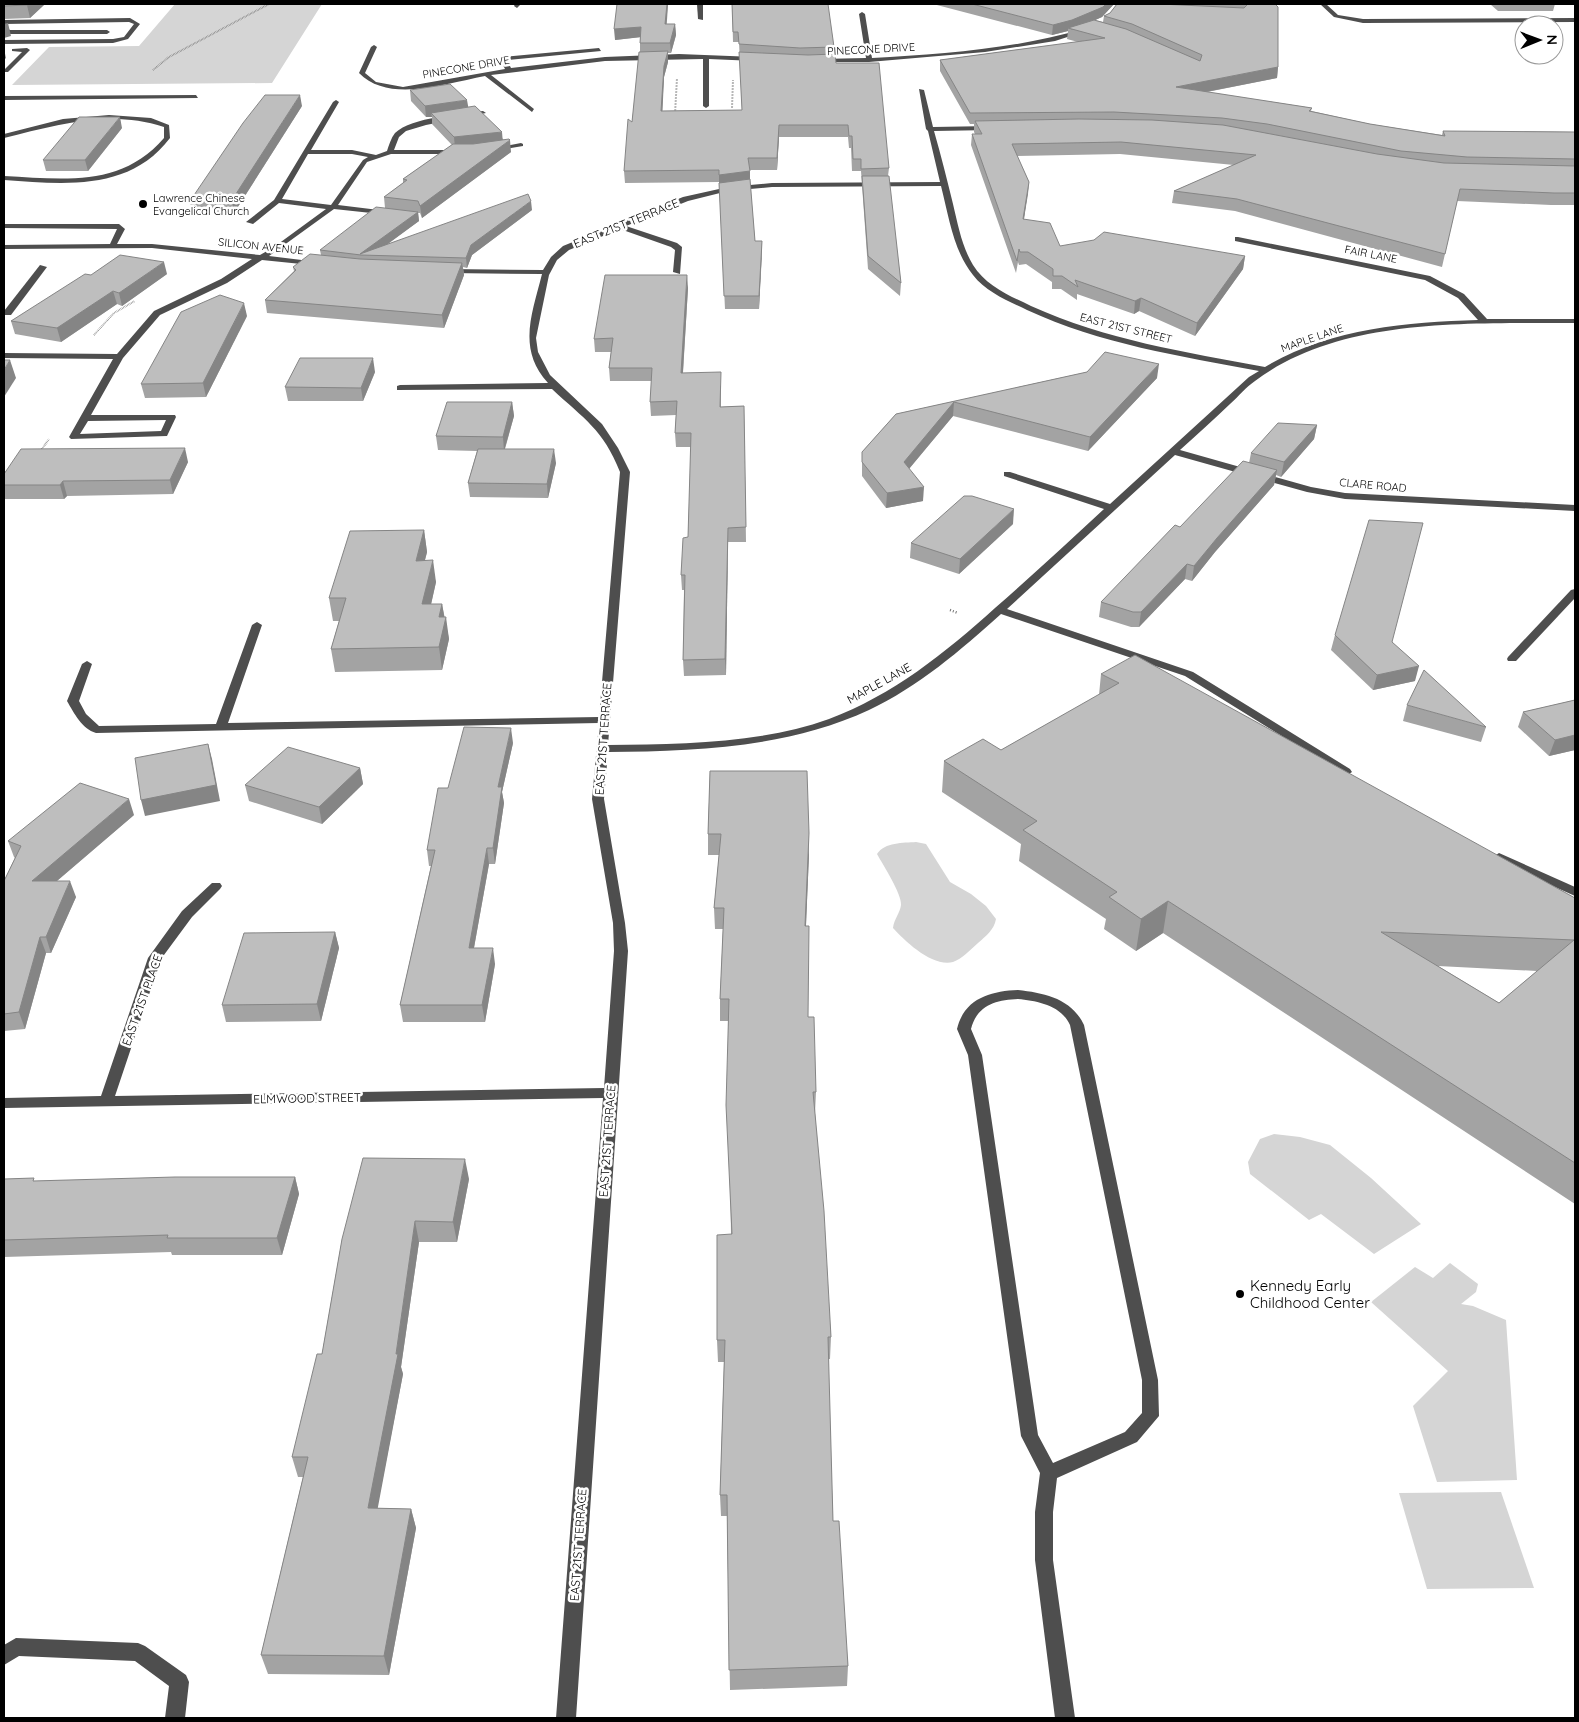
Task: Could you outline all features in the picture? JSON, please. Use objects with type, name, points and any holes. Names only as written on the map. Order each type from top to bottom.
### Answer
[{"type":"street","points":[[700,4],[701,19]]},
{"type":"street","points":[[1323,4],[1336,16],[1362,21],[1575,20]]},
{"type":"street","points":[[862,14],[869,60]]},
{"type":"street","points":[[4,22],[130,20],[137,24],[126,38],[113,41],[4,42]]},
{"type":"street","name":"PINECONE DRIVE","points":[[815,61],[869,60],[981,50],[1058,38],[1086,30]]},
{"type":"street","points":[[4,38],[7,31],[107,32]]},
{"type":"street","name":"PINECONE DRIVE","points":[[374,47],[362,73],[374,83],[403,89],[485,73],[605,59],[679,56],[760,59]]},
{"type":"street","points":[[4,50],[27,50],[6,71]]},
{"type":"street","points":[[509,70],[503,59],[599,50]]},
{"type":"street","points":[[706,57],[706,106]]},
{"type":"street","points":[[485,73],[532,110]]},
{"type":"street","name":"EAST 21ST STREET","points":[[920,90],[943,184],[965,257],[981,280],[994,290],[1053,319],[1106,337],[1265,370]]},
{"type":"street","points":[[4,98],[196,98]]},
{"type":"street","points":[[250,222],[277,202],[336,102]]},
{"type":"street","points":[[390,152],[394,140],[403,130],[424,124],[483,113]]},
{"type":"street","points":[[4,136],[49,122],[80,118],[143,120],[159,122],[167,126],[167,138],[153,154],[135,167],[111,175],[78,180],[4,178]]},
{"type":"street","points":[[929,129],[997,128]]},
{"type":"street","points":[[482,151],[521,145]]},
{"type":"street","points":[[308,152],[352,152],[376,156]]},
{"type":"street","points":[[84,418],[172,417],[167,430],[160,435],[74,437],[84,418],[119,357],[157,313],[224,281],[277,249],[333,207],[365,161],[390,152],[466,152]]},
{"type":"street","name":"EAST 21ST TERRACE","points":[[566,1718],[621,952],[619,923],[598,799],[625,472],[611,443],[599,426],[554,386],[537,362],[532,338],[546,272],[554,256],[566,248],[686,199],[734,188],[772,185],[943,184]]},
{"type":"street","points":[[277,202],[400,215]]},
{"type":"street","points":[[4,226],[119,226],[121,229],[112,247]]},
{"type":"street","points":[[619,226],[674,245],[679,249],[677,272]]},
{"type":"street","name":"FAIR LANE","points":[[1238,239],[1427,278],[1461,296],[1485,322]]},
{"type":"street","name":"SILICON AVENUE","points":[[4,247],[168,247],[326,264]]},
{"type":"street","points":[[4,313],[8,313],[43,266]]},
{"type":"street","points":[[438,271],[546,272]]},
{"type":"street","name":"MAPLE LANE","points":[[602,749],[697,747],[742,743],[788,734],[833,721],[870,705],[906,684],[962,644],[1265,370],[1301,353],[1350,337],[1419,326],[1485,322],[1575,321]]},
{"type":"street","points":[[4,355],[119,357]]},
{"type":"street","points":[[400,388],[554,386]]},
{"type":"street","name":"CLARE ROAD","points":[[1174,451],[1310,490],[1345,496],[1575,508]]},
{"type":"street","points":[[1007,474],[1111,508]]},
{"type":"street","points":[[1512,659],[1575,592]]},
{"type":"street","points":[[1000,610],[1188,674],[1360,781]]},
{"type":"street","points":[[221,727],[257,625]]},
{"type":"street","points":[[87,664],[73,701],[81,716],[96,730],[604,720]]},
{"type":"street","points":[[1487,852],[1575,892]]},
{"type":"street","name":"EAST 21ST PLACE","points":[[106,1102],[155,958],[187,914],[216,886]]},
{"type":"street","points":[[1049,1473],[1131,1437],[1151,1416],[1150,1380],[1077,1025],[1071,1013],[1056,1002],[1039,996],[1021,994],[1000,996],[983,1002],[970,1013],[964,1029],[975,1055],[1030,1436],[1049,1473],[1044,1512],[1044,1560],[1065,1718]]},
{"type":"street","name":"ELMWOOD STREET","points":[[4,1103],[611,1093]]},
{"type":"street","points":[[4,1656],[16,1647],[138,1652],[179,1682],[175,1718]]},
{"type":"path","points":[[153,70],[169,57],[269,4]]},
{"type":"path","points":[[675,117],[679,56]]},
{"type":"shaded area","points":[[175,4],[322,4],[272,83],[12,85],[49,47],[139,46]]},
{"type":"shaded area","points":[[916,842],[926,844],[950,882],[971,894],[986,906],[996,919],[992,930],[987,935],[963,957],[953,962],[945,963],[928,957],[912,946],[893,928],[901,900],[877,854],[889,845]]},
{"type":"shaded area","points":[[1274,1134],[1300,1137],[1330,1145],[1371,1178],[1421,1224],[1374,1254],[1321,1214],[1309,1220],[1250,1174],[1248,1162],[1260,1139]]},
{"type":"shaded area","points":[[1450,1263],[1478,1284],[1476,1292],[1461,1304],[1473,1306],[1506,1320],[1517,1480],[1437,1482],[1413,1406],[1448,1371],[1371,1302],[1415,1267],[1433,1278]]},
{"type":"shaded area","points":[[1501,1492],[1534,1588],[1427,1589],[1399,1493]]},
{"type":"building","points":[[4,4],[28,4],[4,6]]},
{"type":"building","points":[[617,4],[667,4],[665,24],[675,24],[670,43],[640,43],[641,27],[614,29]]},
{"type":"building","points":[[732,4],[828,4],[834,47],[800,48],[739,44],[738,32],[733,32]]},
{"type":"building","points":[[972,4],[1106,4],[1072,20],[1053,25]]},
{"type":"building","points":[[1117,4],[1244,8],[1248,4],[1275,4],[1278,7],[1278,67],[1176,87],[1312,108],[1309,111],[1370,124],[1445,136],[1443,131],[1575,132],[1575,159],[1467,157],[1401,151],[1267,124],[1222,118],[1114,112],[970,113],[940,60],[1105,38],[1068,28],[1094,20],[1126,29],[1200,61],[1202,55],[1132,24],[1104,16],[1110,13]]},
{"type":"building","points":[[668,51],[664,66],[661,111],[742,110],[739,52],[808,55],[835,54],[836,63],[879,63],[889,168],[861,169],[861,159],[853,159],[852,136],[849,136],[848,125],[779,125],[777,158],[748,158],[750,171],[719,175],[719,170],[624,171],[628,119],[632,122],[639,52]]},
{"type":"building","points":[[450,84],[467,100],[425,106],[410,90]]},
{"type":"building","points":[[265,95],[300,95],[232,200],[190,201],[243,123]]},
{"type":"building","points":[[475,106],[502,132],[454,137],[431,113]]},
{"type":"building","points":[[79,117],[120,117],[85,160],[43,160]]},
{"type":"building","points":[[1152,120],[1223,125],[1377,154],[1444,163],[1575,166],[1575,193],[1460,189],[1445,254],[1237,199],[1174,191],[1256,155],[1121,142],[1012,144],[1029,182],[1023,219],[1050,223],[1060,246],[1094,240],[1104,232],[1245,256],[1197,323],[1141,298],[1135,301],[1075,280],[1078,287],[1062,276],[1053,276],[1053,269],[1028,252],[1020,252],[1019,249],[1017,261],[972,134],[982,134],[975,121]]},
{"type":"building","points":[[509,139],[420,206],[418,201],[384,197],[407,180],[403,179],[453,144],[473,144]]},
{"type":"building","points":[[862,176],[889,176],[901,283],[868,256]]},
{"type":"building","points":[[750,179],[755,241],[762,241],[759,296],[724,296],[719,183]]},
{"type":"building","points":[[528,194],[531,201],[471,245],[466,258],[361,255],[320,250],[376,207],[418,212],[360,254]]},
{"type":"building","points":[[310,254],[360,259],[462,263],[442,315],[265,300],[296,270],[293,267]]},
{"type":"building","points":[[120,255],[164,262],[119,293],[113,291],[57,328],[11,321],[85,274],[91,275]]},
{"type":"building","points":[[605,275],[687,275],[681,373],[721,372],[720,407],[744,406],[746,527],[728,528],[725,659],[683,660],[685,575],[681,575],[683,538],[688,537],[691,433],[675,433],[677,401],[650,402],[652,368],[609,368],[613,338],[594,339]]},
{"type":"building","points":[[220,295],[244,303],[203,383],[141,384],[181,312]]},
{"type":"building","points":[[1105,352],[1159,364],[1090,437],[954,402],[904,462],[924,487],[887,493],[862,462],[862,452],[896,414],[1087,372]]},
{"type":"building","points":[[300,358],[373,358],[361,388],[285,387]]},
{"type":"building","points":[[4,360],[10,360],[4,370]]},
{"type":"building","points":[[447,402],[512,402],[503,437],[436,436]]},
{"type":"building","points":[[1278,423],[1317,425],[1284,462],[1251,453]]},
{"type":"building","points":[[185,448],[170,480],[63,481],[60,485],[4,485],[4,474],[21,449]]},
{"type":"building","points":[[478,449],[554,449],[547,484],[468,483]]},
{"type":"building","points":[[1243,461],[1277,470],[1194,566],[1187,564],[1141,612],[1133,612],[1101,602],[1175,525],[1180,527]]},
{"type":"building","points":[[964,496],[972,496],[1014,509],[960,559],[911,543]]},
{"type":"building","points":[[1369,520],[1423,523],[1392,642],[1419,666],[1377,675],[1335,635]]},
{"type":"building","points":[[424,530],[416,561],[433,560],[422,604],[442,604],[439,617],[446,617],[439,647],[331,649],[346,598],[329,598],[350,531]]},
{"type":"building","points":[[1135,655],[1575,898],[1575,1163],[1168,901],[1141,919],[1109,897],[1117,892],[1023,830],[1037,821],[944,761],[983,739],[1001,750],[1119,683],[1101,674]],"holes":[[[1381,932],[1574,940],[1499,1003]]]},
{"type":"building","points":[[1424,670],[1486,727],[1407,705]]},
{"type":"building","points":[[1575,700],[1575,735],[1555,740],[1523,712]]},
{"type":"building","points":[[464,727],[511,728],[498,787],[502,787],[493,848],[487,848],[469,948],[493,948],[482,1005],[400,1005],[435,850],[427,850],[438,788],[448,788]]},
{"type":"building","points":[[208,744],[216,785],[141,800],[135,758]]},
{"type":"building","points":[[288,747],[360,768],[319,807],[245,785]]},
{"type":"building","points":[[710,771],[807,771],[809,833],[805,926],[809,926],[808,1017],[814,1017],[816,1092],[813,1092],[824,1211],[831,1337],[828,1337],[833,1521],[839,1521],[848,1666],[729,1670],[727,1495],[720,1495],[725,1340],[717,1340],[717,1235],[732,1234],[726,1105],[729,999],[720,999],[724,908],[714,908],[721,834],[708,834]]},
{"type":"building","points":[[80,783],[129,799],[32,881],[70,881],[46,937],[40,937],[19,1012],[4,1014],[4,881],[21,846],[8,841]]},
{"type":"building","points":[[335,932],[317,1004],[222,1005],[244,933]]},
{"type":"building","points":[[363,1158],[465,1159],[453,1222],[415,1221],[396,1354],[398,1354],[368,1508],[411,1509],[384,1656],[261,1655],[308,1457],[292,1457],[317,1354],[322,1354],[342,1239]]},
{"type":"building","points":[[175,1177],[295,1177],[277,1238],[167,1238],[168,1235],[4,1240],[4,1179],[34,1178],[33,1181]]},
{"type":"place","name":"Lawrence Chinese Evangelical Church","points":[[143,204]]},
{"type":"place","name":"Kennedy Early Childhood Center","points":[[1240,1294]]}]
